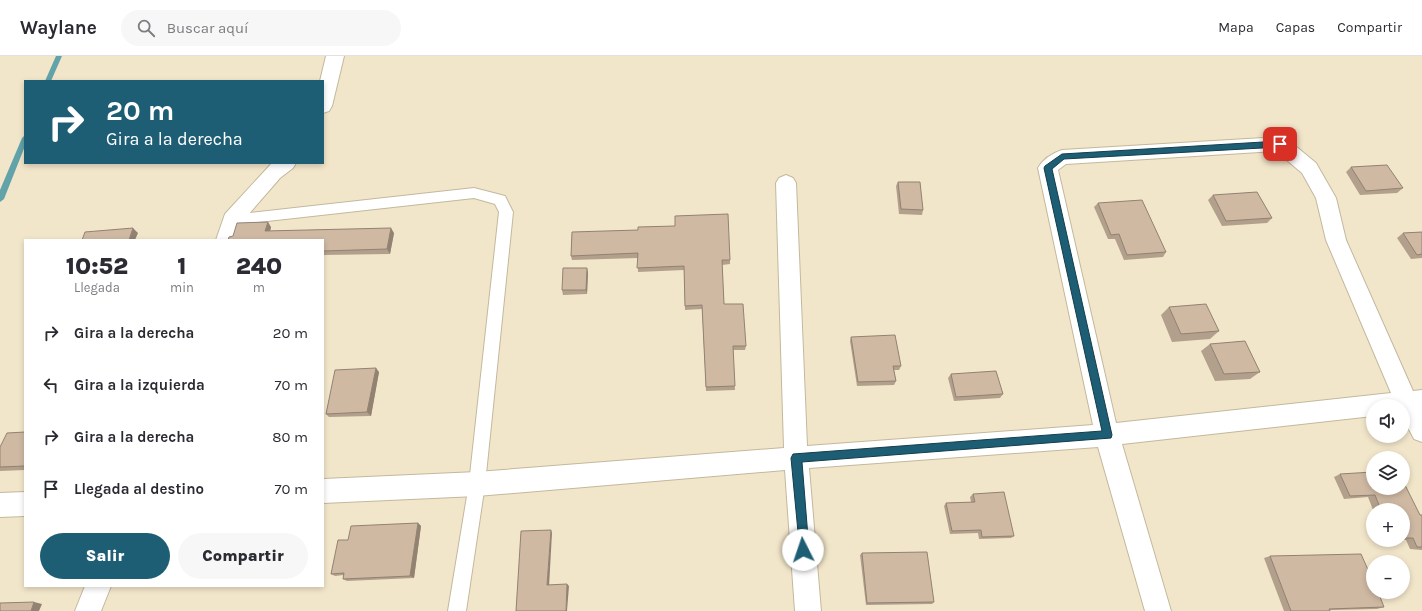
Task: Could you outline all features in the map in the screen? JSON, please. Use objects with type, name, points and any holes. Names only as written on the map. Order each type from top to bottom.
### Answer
[{"type":"street","points":[[324,102],[335,56]]},
{"type":"street","points":[[1158,611],[1107,435],[1048,168],[1062,156],[1280,144],[1309,168],[1326,198],[1336,240],[1414,400],[1422,431]]},
{"type":"street","points":[[226,239],[232,220],[273,173],[285,164]]},
{"type":"street","points":[[786,183],[796,458],[808,611]]},
{"type":"street","points":[[324,491],[477,484],[1107,435],[1414,400]]},
{"type":"street","points":[[0,505],[24,504]]},
{"type":"street","points":[[88,611],[98,587]]},
{"type":"lane","points":[[232,220],[474,193],[500,200],[506,212],[477,484],[457,611]]},
{"type":"building","points":[[1387,165],[1403,188],[1366,191],[1351,167]]},
{"type":"building","points":[[898,182],[920,182],[923,210],[901,209]]},
{"type":"building","points":[[1257,192],[1272,218],[1226,221],[1213,195]]},
{"type":"building","points":[[1142,200],[1166,252],[1127,255],[1119,234],[1111,235],[1098,203]]},
{"type":"building","points":[[728,214],[730,260],[722,260],[724,304],[743,304],[746,346],[733,346],[735,386],[706,387],[702,305],[685,306],[684,266],[637,268],[638,253],[571,256],[572,232],[638,230],[638,227],[675,226],[675,216]]},
{"type":"building","points":[[268,222],[265,231],[391,228],[387,249],[324,251],[324,239],[228,239],[229,237],[233,236],[237,223]]},
{"type":"building","points":[[133,228],[129,239],[82,239],[85,232]]},
{"type":"building","points":[[1422,232],[1422,254],[1417,255],[1403,233]]},
{"type":"building","points":[[563,268],[587,268],[586,290],[562,290]]},
{"type":"building","points":[[1206,304],[1219,331],[1181,334],[1169,307]]},
{"type":"building","points":[[895,335],[901,366],[893,366],[896,381],[858,382],[851,337]]},
{"type":"building","points":[[1245,341],[1260,372],[1224,374],[1210,344]]},
{"type":"building","points":[[376,368],[367,412],[326,414],[335,370]]},
{"type":"building","points":[[996,371],[1003,394],[956,397],[951,374]]},
{"type":"building","points":[[24,432],[24,466],[0,467],[0,447],[7,433]]},
{"type":"building","points":[[1366,472],[1366,495],[1375,495],[1350,496],[1340,474]]},
{"type":"building","points":[[1004,492],[1014,536],[982,537],[981,530],[952,531],[946,503],[975,502],[973,494]]},
{"type":"building","points":[[1375,495],[1410,495],[1420,515],[1422,515],[1422,547],[1417,547],[1413,538],[1410,538],[1410,503],[1378,503]]},
{"type":"building","points":[[418,523],[410,576],[343,579],[344,573],[331,574],[338,540],[348,540],[351,526]]},
{"type":"building","points":[[551,530],[547,585],[567,584],[566,611],[516,611],[521,531]]},
{"type":"building","points":[[927,552],[934,602],[867,603],[862,553]]},
{"type":"building","points":[[1361,554],[1366,565],[1366,599],[1381,599],[1384,607],[1329,609],[1330,611],[1291,611],[1270,556]]},
{"type":"building","points":[[34,602],[31,611],[0,611],[0,603]]},
{"type":"waterway","points":[[48,80],[59,56]]},
{"type":"waterway","points":[[0,199],[24,140]]},
{"type":"route","points":[[803,550],[796,458],[1107,435],[1048,168],[1062,156],[1280,144]]}]
